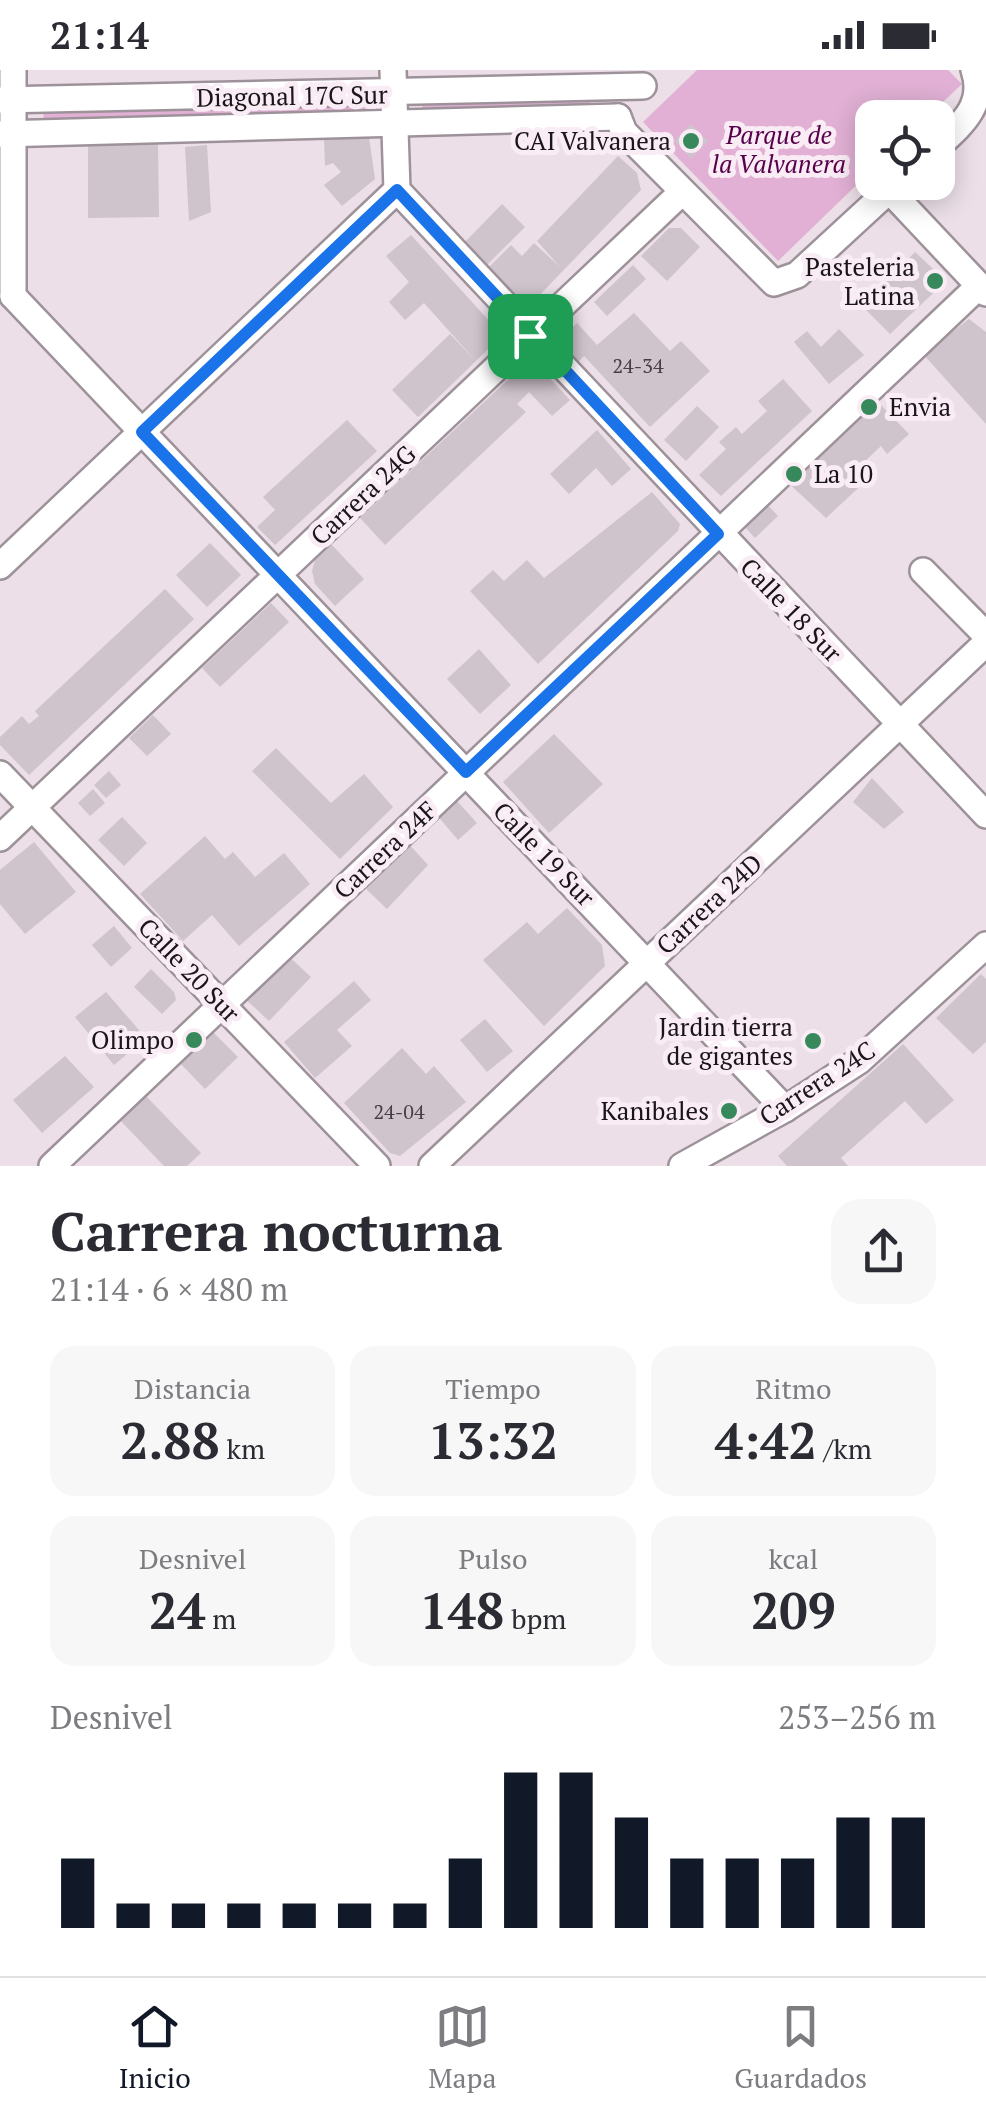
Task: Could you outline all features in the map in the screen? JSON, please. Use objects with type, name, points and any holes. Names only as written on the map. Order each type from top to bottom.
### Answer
[{"type":"street","points":[[6,296],[6,100],[13,70]]},
{"type":"street","points":[[955,133],[979,114],[978,71]]},
{"type":"street","points":[[651,78],[618,117],[624,132],[764,277],[779,284],[796,276],[878,200]]},
{"type":"street","name":"Diagonal 17C Sur","points":[[6,100],[394,82],[651,78]]},
{"type":"street","points":[[0,566],[397,190],[394,82]]},
{"type":"street","name":"Diagonal 17C Sur","points":[[6,134],[618,117]]},
{"type":"street","name":"Calle 18 Sur","points":[[397,190],[530,336],[986,815]]},
{"type":"street","name":"Carrera 24G","points":[[0,838],[682,192]]},
{"type":"street","points":[[905,200],[983,290]]},
{"type":"street","name":"Carrera 24F","points":[[52,1166],[718,534],[983,290]]},
{"type":"street","name":"Calle 19 Sur","points":[[6,296],[278,574],[784,1110]]},
{"type":"street","points":[[923,571],[986,635]]},
{"type":"street","name":"Carrera 24D","points":[[432,1166],[986,643]]},
{"type":"street","name":"Calle 20 Sur","points":[[0,774],[378,1166]]},
{"type":"street","name":"Carrera 24C","points":[[682,1166],[784,1110],[859,1061],[986,945]]},
{"type":"green space","name":"Parque de la Valvanera","points":[[697,70],[948,70],[962,84],[945,100],[855,100],[855,186],[778,261],[643,122]]},
{"type":"green space","points":[[590,93],[590,111],[423,116],[422,99]]},
{"type":"green space","points":[[365,98],[366,119],[44,125],[43,104]]},
{"type":"building","name":"CAI Valvanera","points":[[691,124],[708,141],[691,159],[674,141]]},
{"type":"building","points":[[369,137],[375,179],[342,206],[324,185],[341,172],[333,163],[325,166],[324,138]]},
{"type":"building","points":[[158,143],[159,217],[88,218],[88,144]]},
{"type":"building","points":[[207,145],[211,212],[189,221],[185,147]]},
{"type":"building","points":[[618,156],[637,173],[641,190],[528,307],[488,268],[511,245],[522,256],[534,243],[560,267],[537,241]]},
{"type":"building","points":[[502,204],[525,227],[487,265],[465,242]]},
{"type":"building","points":[[669,228],[681,228],[700,247],[667,281],[641,256]]},
{"type":"building","points":[[411,235],[502,335],[476,361],[424,303],[405,320],[389,302],[409,282],[386,256]]},
{"type":"building","points":[[915,252],[946,281],[890,334],[862,306]]},
{"type":"building","points":[[633,265],[646,279],[607,316],[594,302]]},
{"type":"building","points":[[634,313],[670,351],[681,341],[710,371],[650,427],[584,356],[577,363],[557,342],[577,323],[597,345]]},
{"type":"building","points":[[969,319],[986,332],[986,424],[923,354]]},
{"type":"building","points":[[839,329],[864,355],[829,384],[794,342],[807,331],[821,347]]},
{"type":"building","points":[[450,334],[476,361],[418,417],[392,390]]},
{"type":"building","points":[[531,358],[570,400],[552,416],[529,392],[517,404],[526,412],[385,545],[360,518]]},
{"type":"building","points":[[783,379],[812,411],[721,496],[699,475],[726,449],[719,442],[736,427],[742,434],[767,411],[758,401]]},
{"type":"building","points":[[871,395],[909,434],[887,454],[881,446],[859,467],[869,478],[826,518],[783,478]]},
{"type":"building","points":[[697,406],[719,427],[686,461],[664,440]]},
{"type":"building","points":[[347,420],[377,451],[275,545],[257,527],[275,510],[263,497]]},
{"type":"building","points":[[597,430],[631,469],[612,486],[596,468],[569,494],[550,474]]},
{"type":"building","points":[[652,492],[680,524],[678,531],[538,664],[470,591],[493,570],[504,581],[527,560],[544,578]]},
{"type":"building","points":[[764,501],[778,516],[755,538],[741,523]]},
{"type":"building","points":[[210,543],[241,575],[207,607],[176,575]]},
{"type":"building","points":[[331,544],[364,579],[335,606],[315,584],[312,571],[315,560]]},
{"type":"building","points":[[165,589],[194,619],[29,775],[0,745],[0,737],[22,716],[29,724],[39,716],[35,711]]},
{"type":"building","points":[[271,603],[289,622],[220,687],[202,668]]},
{"type":"building","points":[[479,649],[511,685],[480,714],[447,679]]},
{"type":"building","points":[[153,715],[171,734],[147,756],[129,738]]},
{"type":"building","points":[[554,734],[603,784],[549,833],[503,782]]},
{"type":"building","points":[[276,748],[331,803],[364,774],[393,807],[340,859],[252,771]]},
{"type":"building","points":[[109,771],[121,785],[106,798],[94,785]]},
{"type":"building","points":[[872,778],[904,812],[884,829],[853,802]]},
{"type":"building","points":[[93,789],[105,803],[90,816],[78,803]]},
{"type":"building","points":[[451,801],[458,802],[477,823],[458,840],[436,814]]},
{"type":"building","points":[[122,817],[147,843],[124,866],[98,840]]},
{"type":"building","points":[[205,836],[225,859],[233,852],[255,877],[284,853],[310,884],[239,946],[212,915],[183,941],[140,894]]},
{"type":"building","points":[[406,841],[428,865],[387,909],[362,885]]},
{"type":"building","points":[[34,842],[76,892],[25,934],[0,904],[0,870]]},
{"type":"building","points":[[567,908],[602,945],[605,966],[544,1026],[483,960],[527,922],[538,934]]},
{"type":"building","points":[[114,926],[132,948],[111,967],[92,945]]},
{"type":"building","points":[[283,951],[311,977],[269,1021],[241,995]]},
{"type":"building","points":[[151,969],[174,992],[176,1000],[162,1014],[134,987]]},
{"type":"building","points":[[981,974],[986,979],[986,1042],[973,1054],[936,1018]]},
{"type":"building","points":[[354,981],[371,1000],[337,1030],[352,1046],[315,1078],[284,1042]]},
{"type":"building","points":[[106,992],[146,1038],[114,1065],[75,1017]]},
{"type":"building","points":[[485,1019],[513,1051],[487,1072],[460,1040]]},
{"type":"building","points":[[208,1027],[238,1057],[205,1089],[176,1059]]},
{"type":"building","points":[[903,1044],[954,1100],[926,1124],[905,1101],[841,1158],[848,1166],[787,1166],[778,1156]]},
{"type":"building","points":[[402,1048],[426,1074],[434,1066],[466,1102],[400,1156],[390,1153],[344,1103]]},
{"type":"building","points":[[65,1056],[94,1087],[42,1133],[13,1100]]},
{"type":"building","points":[[143,1093],[201,1153],[187,1166],[164,1166],[118,1118]]},
{"type":"place","name":"CAI Valvanera","points":[[691,141]]},
{"type":"place","name":"Pasteleria Latina","points":[[935,281]]},
{"type":"place","name":"Envia","points":[[869,407]]},
{"type":"place","name":"La 10","points":[[794,474]]},
{"type":"place","name":"Olimpo","points":[[194,1040]]},
{"type":"place","name":"Jardin tierra de gigantes","points":[[813,1041]]},
{"type":"place","name":"Kanibales","points":[[729,1111]]},
{"type":"route","points":[[397,190],[530,336],[718,534],[466,772],[142,432],[397,190]]}]
